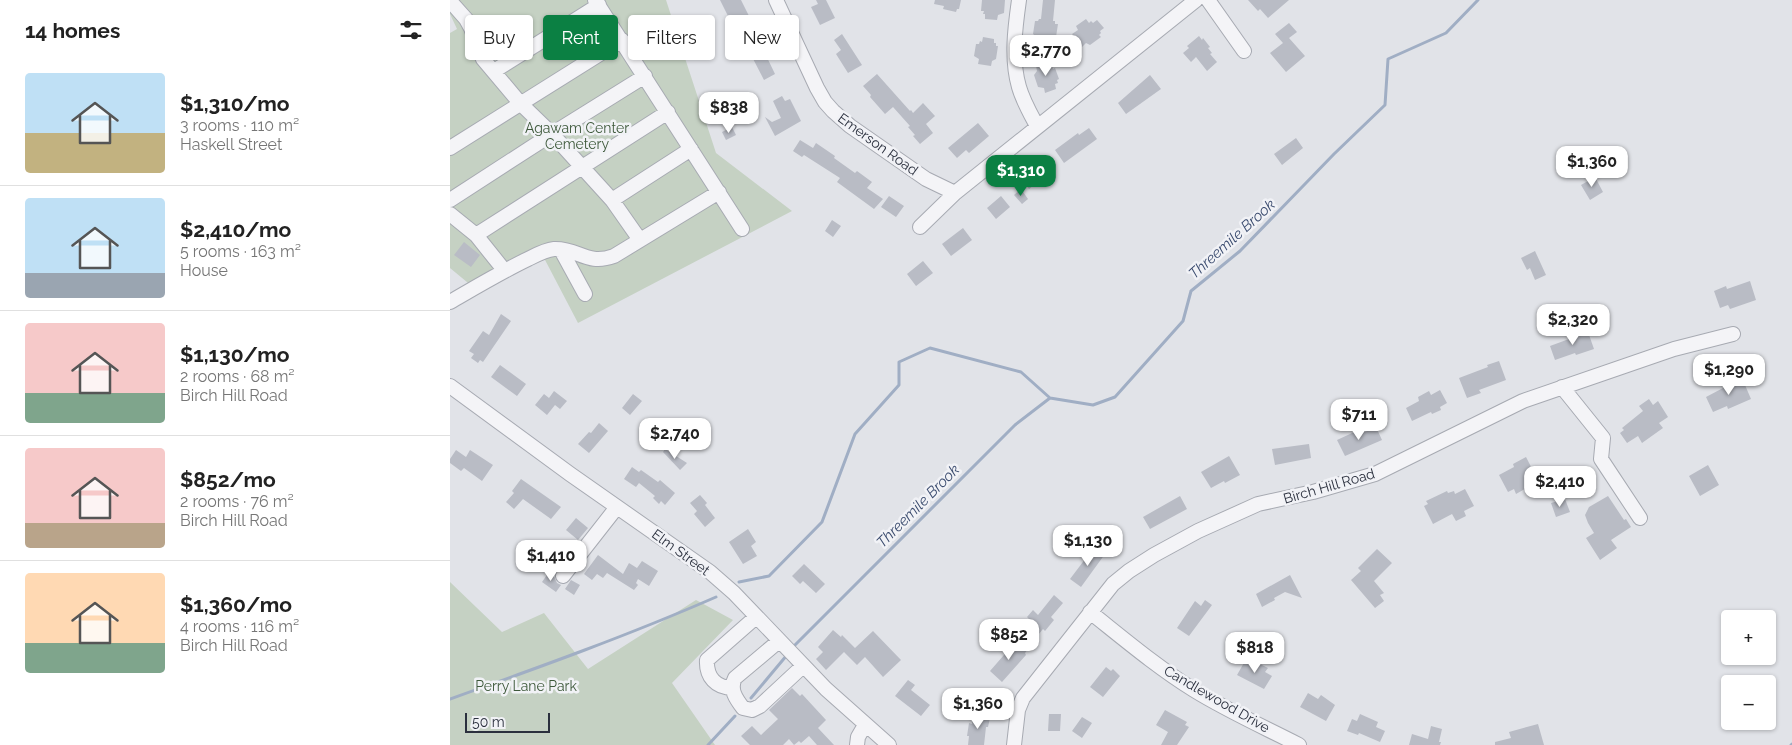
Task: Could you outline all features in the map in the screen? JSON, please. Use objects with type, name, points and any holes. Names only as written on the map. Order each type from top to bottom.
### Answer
[{"type":"street","name":"Emerson Road","points":[[776,0],[817,88],[833,111],[850,126],[926,179],[955,193]]},
{"type":"street","points":[[1020,0],[1015,39],[1016,72],[1019,88],[1037,126]]},
{"type":"street","points":[[920,227],[955,193],[1196,0]]},
{"type":"street","points":[[1208,0],[1244,52]]},
{"type":"street","points":[[450,1],[471,28],[483,60],[520,103],[552,134],[612,200],[640,240]]},
{"type":"street","points":[[494,71],[597,2],[742,229]]},
{"type":"street","points":[[450,148],[622,40]]},
{"type":"street","points":[[450,200],[645,76]]},
{"type":"street","points":[[476,235],[668,112]]},
{"type":"street","points":[[612,200],[691,148]]},
{"type":"street","points":[[450,302],[504,270],[554,249],[572,252],[589,259],[599,260],[614,256],[719,192]]},
{"type":"street","points":[[450,214],[476,235],[504,270]]},
{"type":"street","points":[[561,250],[585,294]]},
{"type":"street","name":"Birch Hill Road","points":[[1014,745],[1018,710],[1023,698],[1090,612],[1114,584],[1129,571],[1180,541],[1258,504],[1313,492],[1375,474],[1523,401],[1674,349],[1734,334]]},
{"type":"street","name":"Elm Street","points":[[450,386],[710,572],[734,593],[790,652],[865,725],[889,745]]},
{"type":"street","points":[[1562,387],[1602,438],[1601,459],[1640,518]]},
{"type":"street","points":[[563,576],[617,506]]},
{"type":"street","name":"Candlewood Drive","points":[[1090,612],[1162,668],[1196,691],[1299,745]]},
{"type":"street","points":[[733,688],[725,688],[711,680],[708,673],[707,660],[756,617]]},
{"type":"street","points":[[790,652],[760,706],[752,710],[743,708],[737,701],[733,688],[732,683],[735,678],[790,652]]},
{"type":"street","points":[[857,745],[858,737],[865,725]]},
{"type":"green space","name":"Agawam Center Cemetery","points":[[450,0],[666,0],[671,15],[628,15],[628,60],[686,60],[716,153],[792,211],[578,323],[544,258],[479,292],[450,268],[450,33],[457,29],[450,14]]},
{"type":"green space","name":"Perry Lane Park","points":[[450,582],[502,632],[544,613],[588,669],[696,600],[733,620],[672,683],[715,745],[450,745]]},
{"type":"building","points":[[720,0],[741,0],[748,15],[728,15]]},
{"type":"building","points":[[816,0],[826,0],[835,18],[820,25],[811,7],[818,4]]},
{"type":"building","points":[[935,0],[961,0],[959,9],[956,12],[943,9],[944,6],[934,4]]},
{"type":"building","points":[[982,0],[1005,0],[1004,13],[998,15],[997,20],[985,19],[984,11],[981,11]]},
{"type":"building","points":[[1043,0],[1055,0],[1053,21],[1055,21],[1055,24],[1058,24],[1056,37],[1050,39],[1049,44],[1037,42],[1037,37],[1033,34],[1035,21],[1041,19]]},
{"type":"building","points":[[1248,0],[1289,0],[1268,18]]},
{"type":"building","points":[[1086,19],[1089,23],[1097,20],[1104,28],[1100,31],[1099,35],[1101,37],[1090,45],[1086,43],[1082,47],[1072,34],[1078,30],[1076,26]]},
{"type":"building","points":[[1289,23],[1297,32],[1289,38],[1305,56],[1286,72],[1270,53],[1283,43],[1275,34]]},
{"type":"building","points":[[842,34],[862,65],[848,73],[836,54],[841,50],[834,40]]},
{"type":"building","points":[[1199,36],[1210,47],[1208,48],[1212,53],[1210,54],[1217,62],[1207,71],[1196,57],[1191,62],[1183,53],[1189,48],[1187,46]]},
{"type":"building","points":[[983,37],[994,39],[994,43],[998,46],[996,59],[992,61],[991,66],[978,64],[979,59],[974,56],[976,44],[979,44],[980,41],[982,42]]},
{"type":"building","points":[[754,60],[768,60],[775,74],[764,80]]},
{"type":"building","points":[[1047,62],[1049,67],[1055,68],[1059,79],[1057,80],[1058,83],[1055,84],[1056,89],[1045,93],[1044,88],[1038,87],[1034,75],[1037,71],[1036,66]]},
{"type":"building","points":[[877,74],[910,111],[913,113],[923,103],[935,116],[926,124],[933,133],[920,144],[908,127],[910,126],[893,107],[885,114],[863,86]]},
{"type":"building","points":[[1150,75],[1161,89],[1126,114],[1118,103]]},
{"type":"building","points":[[782,96],[785,101],[790,99],[801,121],[775,136],[765,117],[772,122],[781,118],[773,101]]},
{"type":"building","points":[[743,108],[747,116],[736,122],[732,113]]},
{"type":"building","points":[[978,123],[989,136],[969,153],[966,150],[957,158],[948,148]]},
{"type":"building","points":[[732,127],[736,135],[726,140],[722,132]]},
{"type":"building","points":[[1089,128],[1097,139],[1064,163],[1055,150],[1078,133],[1079,135]]},
{"type":"building","points":[[1296,138],[1303,148],[1282,165],[1274,154]]},
{"type":"building","points":[[800,140],[813,148],[816,143],[855,173],[857,171],[872,182],[867,188],[883,199],[874,209],[837,182],[840,178],[804,155],[802,157],[793,151]]},
{"type":"building","points":[[1037,166],[1045,176],[1029,189],[1023,178]]},
{"type":"building","points":[[1595,177],[1603,192],[1590,200],[1581,185]]},
{"type":"building","points":[[1021,189],[1028,199],[1022,204],[1014,195]]},
{"type":"building","points":[[889,196],[904,206],[896,217],[881,207]]},
{"type":"building","points":[[1001,196],[1010,207],[996,219],[987,208]]},
{"type":"building","points":[[832,220],[841,226],[833,237],[825,231]]},
{"type":"building","points":[[963,228],[972,240],[951,256],[942,244]]},
{"type":"building","points":[[464,242],[480,255],[471,267],[454,255]]},
{"type":"building","points":[[1535,251],[1546,275],[1535,280],[1530,268],[1527,270],[1521,258]]},
{"type":"building","points":[[923,261],[933,273],[916,286],[907,274]]},
{"type":"building","points":[[1750,281],[1756,300],[1730,309],[1728,305],[1720,308],[1714,291],[1726,286],[1727,289]]},
{"type":"building","points":[[501,314],[511,321],[483,362],[480,360],[478,363],[471,358],[474,354],[469,351],[483,331],[489,335]]},
{"type":"building","points":[[1588,332],[1594,349],[1555,360],[1550,346]]},
{"type":"building","points":[[1499,361],[1506,380],[1479,390],[1481,393],[1467,398],[1459,378]]},
{"type":"building","points":[[500,365],[526,384],[517,396],[491,377]]},
{"type":"building","points":[[1742,378],[1751,399],[1728,409],[1727,406],[1713,412],[1706,397]]},
{"type":"building","points":[[1440,390],[1447,403],[1440,407],[1441,410],[1432,414],[1431,412],[1412,421],[1406,408],[1419,401],[1418,397],[1429,391],[1431,395]]},
{"type":"building","points":[[554,391],[567,401],[560,409],[555,405],[547,415],[535,405],[544,394],[549,398]]},
{"type":"building","points":[[633,394],[642,401],[630,415],[622,408]]},
{"type":"building","points":[[1649,399],[1653,405],[1658,401],[1668,417],[1659,423],[1663,428],[1642,443],[1638,436],[1627,443],[1620,433],[1624,430],[1622,428],[1643,411],[1639,406]]},
{"type":"building","points":[[599,423],[608,431],[589,453],[578,444]]},
{"type":"building","points":[[1376,427],[1382,440],[1345,456],[1337,440],[1363,428],[1365,432]]},
{"type":"building","points":[[1309,444],[1311,458],[1275,465],[1272,449]]},
{"type":"building","points":[[665,449],[687,463],[680,470],[663,452]]},
{"type":"building","points":[[456,450],[466,457],[470,450],[493,465],[482,481],[464,468],[461,471],[450,463],[450,459]]},
{"type":"building","points":[[1229,456],[1240,475],[1211,488],[1201,472]]},
{"type":"building","points":[[1526,457],[1542,488],[1533,493],[1530,486],[1516,494],[1514,489],[1508,492],[1499,475],[1514,467],[1513,464]]},
{"type":"building","points":[[1708,465],[1719,485],[1700,496],[1689,476]]},
{"type":"building","points":[[632,467],[639,472],[641,470],[658,482],[660,480],[675,493],[665,505],[661,501],[659,504],[653,498],[655,496],[639,483],[636,487],[624,479]]},
{"type":"building","points":[[521,479],[561,507],[551,519],[523,499],[514,509],[506,502],[514,493],[512,491]]},
{"type":"building","points":[[1465,489],[1474,506],[1464,511],[1466,516],[1456,521],[1452,514],[1433,524],[1424,506],[1428,504],[1426,501],[1447,491],[1448,493],[1454,491],[1455,494]]},
{"type":"building","points":[[700,495],[715,518],[705,527],[694,514],[697,511],[690,503]]},
{"type":"building","points":[[1180,496],[1187,509],[1150,529],[1143,517]]},
{"type":"building","points":[[1608,496],[1631,527],[1611,540],[1617,548],[1600,560],[1586,538],[1594,533],[1585,515],[1589,507]]},
{"type":"building","points":[[1565,499],[1570,512],[1556,517],[1551,503]]},
{"type":"building","points":[[576,518],[588,528],[578,540],[566,530]]},
{"type":"building","points":[[748,529],[756,542],[751,546],[757,556],[743,564],[729,542]]},
{"type":"building","points":[[526,541],[537,549],[529,559],[519,552]]},
{"type":"building","points":[[1095,546],[1105,554],[1081,587],[1070,579]]},
{"type":"building","points":[[1377,549],[1392,563],[1374,581],[1384,593],[1380,595],[1384,601],[1375,608],[1351,580],[1361,571],[1358,568]]},
{"type":"building","points":[[598,555],[623,574],[629,563],[637,568],[642,561],[658,571],[649,586],[638,579],[636,583],[638,585],[634,590],[607,573],[603,578],[597,574],[592,580],[584,574]]},
{"type":"building","points":[[804,564],[825,584],[816,593],[803,581],[800,584],[792,576]]},
{"type":"building","points":[[549,572],[554,576],[557,583],[561,585],[556,592],[542,582]]},
{"type":"building","points":[[1290,575],[1302,598],[1285,592],[1262,607],[1256,594]]},
{"type":"building","points":[[571,580],[580,585],[574,595],[565,589]]},
{"type":"building","points":[[1054,595],[1063,603],[1051,617],[1054,620],[1045,631],[1043,629],[1038,635],[1028,626],[1032,622],[1027,617],[1033,610],[1038,615]]},
{"type":"building","points":[[1205,600],[1212,605],[1189,636],[1177,628],[1195,601],[1201,606]]},
{"type":"building","points":[[833,630],[841,637],[842,635],[855,648],[873,631],[901,660],[883,677],[865,657],[857,665],[844,652],[826,670],[816,659],[823,652],[818,647]]},
{"type":"building","points":[[1017,640],[1028,649],[1025,653],[1026,655],[1002,682],[990,671]]},
{"type":"building","points":[[1245,661],[1256,667],[1258,663],[1268,668],[1265,672],[1272,676],[1264,689],[1237,675]]},
{"type":"building","points":[[1106,667],[1111,671],[1113,669],[1120,676],[1103,697],[1090,687]]},
{"type":"building","points":[[908,680],[915,685],[911,690],[930,705],[921,716],[895,696]]},
{"type":"building","points":[[792,688],[800,696],[802,694],[826,720],[818,728],[834,745],[817,745],[809,736],[801,743],[799,741],[794,745],[789,739],[783,745],[750,745],[741,736],[752,726],[761,735],[778,719],[769,710]]},
{"type":"building","points":[[1308,693],[1318,699],[1321,695],[1335,705],[1326,721],[1300,707]]},
{"type":"building","points":[[1165,710],[1187,722],[1185,725],[1189,727],[1177,745],[1161,745],[1168,732],[1156,725]]},
{"type":"building","points":[[1049,714],[1061,714],[1060,731],[1048,731]]},
{"type":"building","points":[[1360,714],[1378,722],[1376,727],[1385,731],[1380,742],[1359,733],[1358,735],[1347,731],[1352,719],[1357,721]]},
{"type":"building","points":[[973,715],[990,718],[988,727],[986,727],[984,745],[968,745],[969,723],[972,724]]},
{"type":"building","points":[[1082,717],[1092,723],[1082,738],[1072,731]]},
{"type":"building","points":[[1538,724],[1544,745],[1495,745],[1495,742],[1511,738],[1509,732]]},
{"type":"building","points":[[1431,726],[1442,729],[1440,745],[1409,745],[1412,734],[1428,739]]},
{"type":"waterway","name":"Threemile Brook","points":[[793,647],[1015,425],[1050,398],[1093,405],[1115,397],[1183,321],[1191,291],[1240,251],[1334,154],[1385,105],[1388,59],[1446,33],[1478,0]]},
{"type":"waterway","points":[[739,582],[769,576],[822,522],[855,434],[899,385],[899,362],[930,348],[1021,372],[1050,398]]},
{"type":"waterway","points":[[450,699],[617,638],[716,597]]},
{"type":"waterway","name":"Threemile Brook","points":[[751,698],[787,655]]},
{"type":"waterway","name":"Threemile Brook","points":[[708,745],[735,716]]}]
